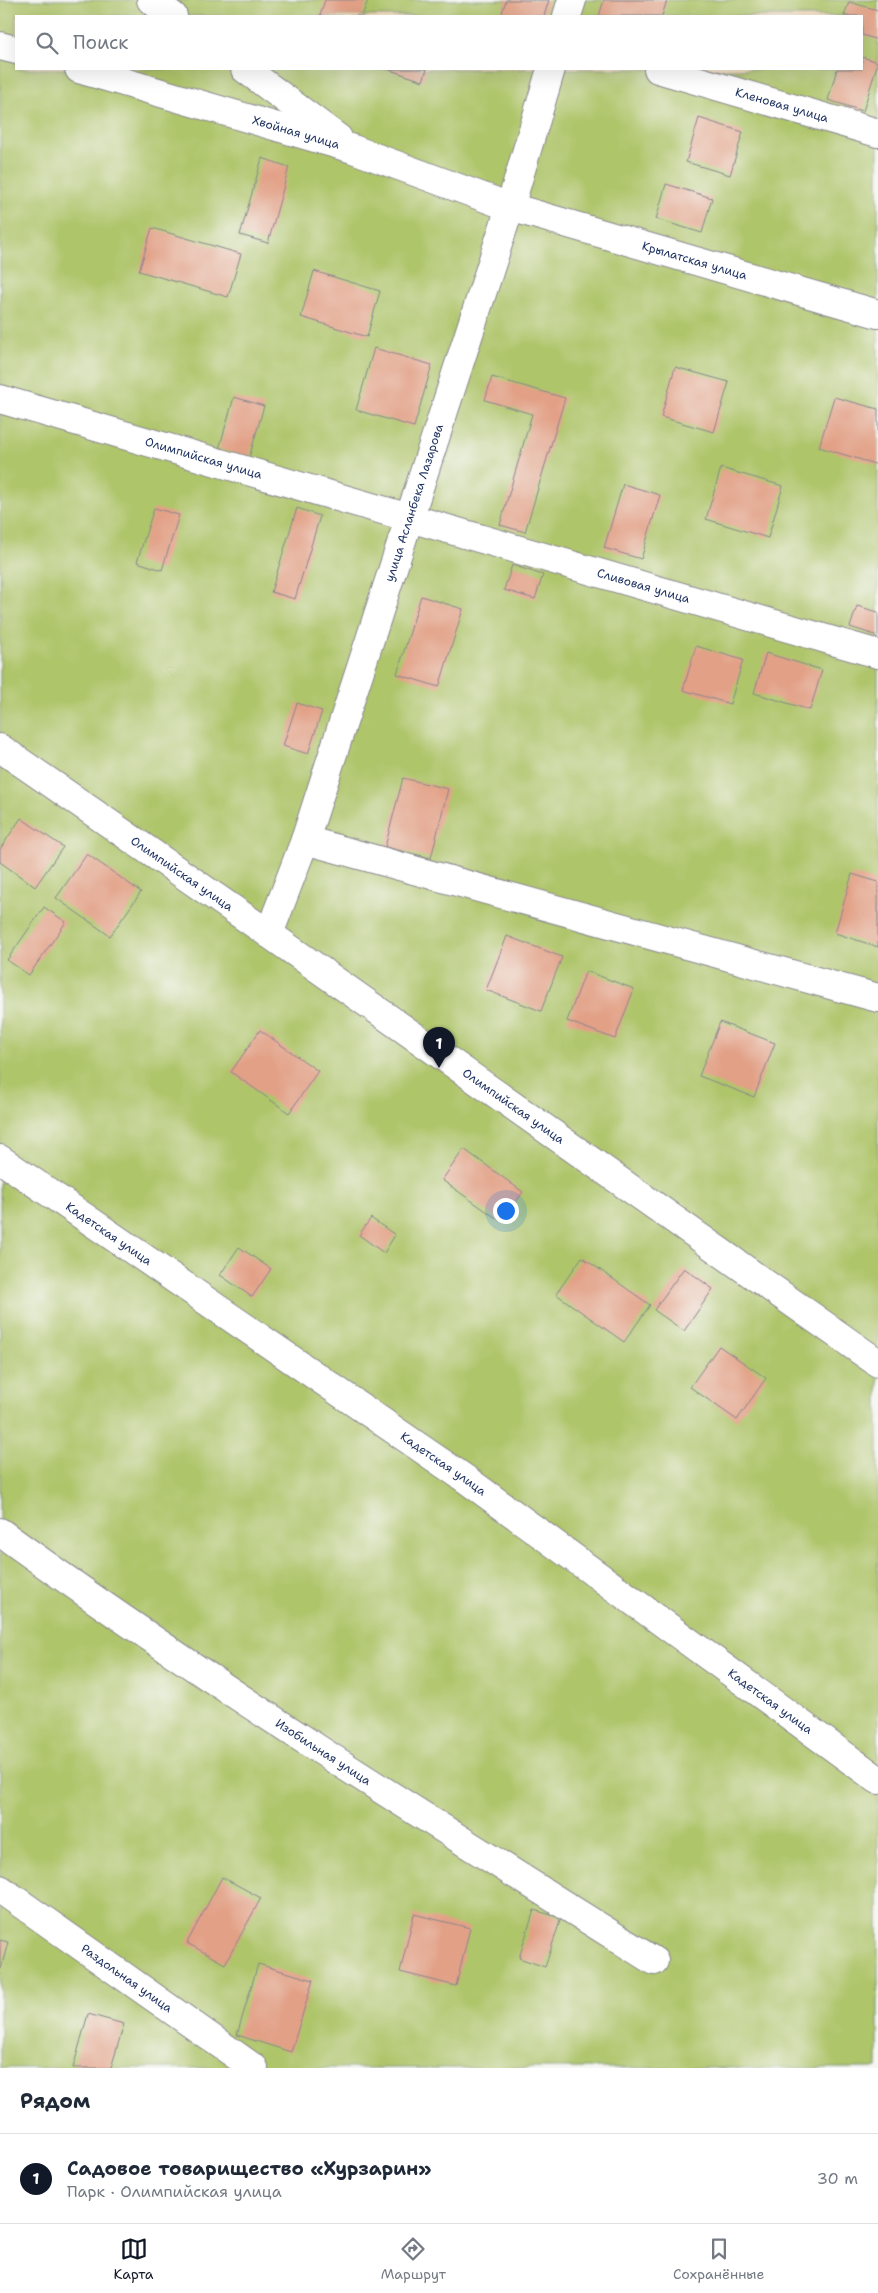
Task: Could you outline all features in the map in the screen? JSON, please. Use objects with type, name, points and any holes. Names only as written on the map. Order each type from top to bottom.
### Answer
[{"type":"street","points":[[152,0],[173,15]]},
{"type":"street","points":[[567,15],[572,0]]},
{"type":"street","points":[[0,46],[15,50]]},
{"type":"street","name":"Хвойная улица","points":[[82,70],[353,149],[510,207]]},
{"type":"street","points":[[246,70],[353,149]]},
{"type":"street","name":"улица Асланбека Лазарова","points":[[269,934],[305,840],[510,207],[551,70]]},
{"type":"street","name":"Кленовая улица","points":[[661,70],[878,133]]},
{"type":"street","name":"Крылатская улица","points":[[510,207],[878,314]]},
{"type":"street","name":"Олимпийская улица","points":[[0,399],[409,517]]},
{"type":"street","name":"Сливовая улица","points":[[409,517],[878,654]]},
{"type":"street","name":"Олимпийская улица","points":[[0,748],[269,934],[878,1363]]},
{"type":"street","points":[[305,840],[878,998]]},
{"type":"street","name":"Кадетская улица","points":[[0,1159],[468,1480],[878,1780]]},
{"type":"street","name":"Изобильная улица","points":[[0,1532],[76,1587],[354,1772],[654,1961]]},
{"type":"street","name":"Раздольная улица","points":[[0,1889],[254,2068]]},
{"type":"green space","points":[[0,0],[878,0],[878,2068],[0,2068]]},
{"type":"building","points":[[325,0],[368,0],[362,15],[320,15]]},
{"type":"building","points":[[506,0],[549,0],[544,15],[501,15]]},
{"type":"building","points":[[604,0],[667,0],[662,15],[599,15]]},
{"type":"building","points":[[849,2],[878,10],[878,40],[863,35],[863,15],[844,15]]},
{"type":"building","points":[[863,57],[878,62],[863,111],[828,100],[837,70],[863,70]]},
{"type":"building","points":[[390,70],[427,70],[423,81]]},
{"type":"building","points":[[699,118],[743,132],[730,175],[686,162]]},
{"type":"building","points":[[262,158],[289,167],[268,243],[240,235]]},
{"type":"building","points":[[666,184],[712,198],[702,233],[656,219]]},
{"type":"building","points":[[152,228],[241,254],[228,297],[139,271]]},
{"type":"building","points":[[314,271],[380,291],[367,337],[301,317]]},
{"type":"building","points":[[374,348],[432,365],[414,427],[356,410]]},
{"type":"building","points":[[675,367],[729,382],[714,432],[661,417]]},
{"type":"building","points":[[492,377],[565,398],[525,532],[500,525],[532,414],[485,400]]},
{"type":"building","points":[[234,397],[264,406],[249,458],[219,449]]},
{"type":"building","points":[[834,397],[878,409],[878,465],[819,447]]},
{"type":"building","points":[[721,468],[783,486],[768,538],[706,519]]},
{"type":"building","points":[[623,484],[660,495],[641,559],[604,548]]},
{"type":"building","points":[[154,508],[179,515],[162,570],[137,562]]},
{"type":"building","points":[[297,508],[320,516],[295,599],[271,592]]},
{"type":"building","points":[[512,565],[543,575],[535,599],[504,590]]},
{"type":"building","points":[[421,596],[463,609],[439,687],[397,674]]},
{"type":"building","points":[[857,606],[878,612],[878,636],[850,627]]},
{"type":"building","points":[[696,646],[743,660],[730,704],[683,690]]},
{"type":"building","points":[[766,653],[822,670],[810,710],[754,693]]},
{"type":"building","points":[[297,703],[322,711],[308,754],[283,746]]},
{"type":"building","points":[[403,778],[448,789],[431,858],[385,847]]},
{"type":"building","points":[[21,818],[63,847],[35,887],[0,862],[0,849]]},
{"type":"building","points":[[87,854],[141,892],[110,936],[56,898]]},
{"type":"building","points":[[852,874],[878,882],[878,947],[835,933]]},
{"type":"building","points":[[44,907],[66,922],[29,975],[7,960]]},
{"type":"building","points":[[507,936],[562,957],[541,1011],[486,990]]},
{"type":"building","points":[[586,971],[634,989],[615,1039],[567,1021]]},
{"type":"building","points":[[720,1022],[775,1043],[754,1097],[699,1076]]},
{"type":"building","points":[[260,1030],[318,1071],[289,1113],[231,1072]]},
{"type":"building","points":[[464,1149],[523,1192],[502,1222],[442,1180]]},
{"type":"building","points":[[371,1218],[395,1235],[384,1253],[359,1235]]},
{"type":"building","points":[[239,1247],[271,1269],[252,1297],[220,1275]]},
{"type":"building","points":[[582,1257],[650,1305],[624,1342],[556,1294]]},
{"type":"building","points":[[684,1268],[713,1289],[684,1331],[654,1310]]},
{"type":"building","points":[[719,1346],[766,1378],[737,1420],[690,1387]]},
{"type":"building","points":[[222,1877],[261,1898],[225,1964],[187,1943]]},
{"type":"building","points":[[534,1910],[561,1918],[545,1967],[519,1958]]},
{"type":"building","points":[[414,1914],[470,1928],[456,1986],[400,1972]]},
{"type":"building","points":[[0,1940],[8,1942],[1,1969],[0,1969]]},
{"type":"building","points":[[258,1964],[313,1980],[291,2052],[237,2035]]},
{"type":"building","points":[[88,2014],[124,2024],[111,2068],[73,2068]]},
{"type":"place","name":"Садовое товарищество «Хурзарин»","points":[[439,1068]]}]
